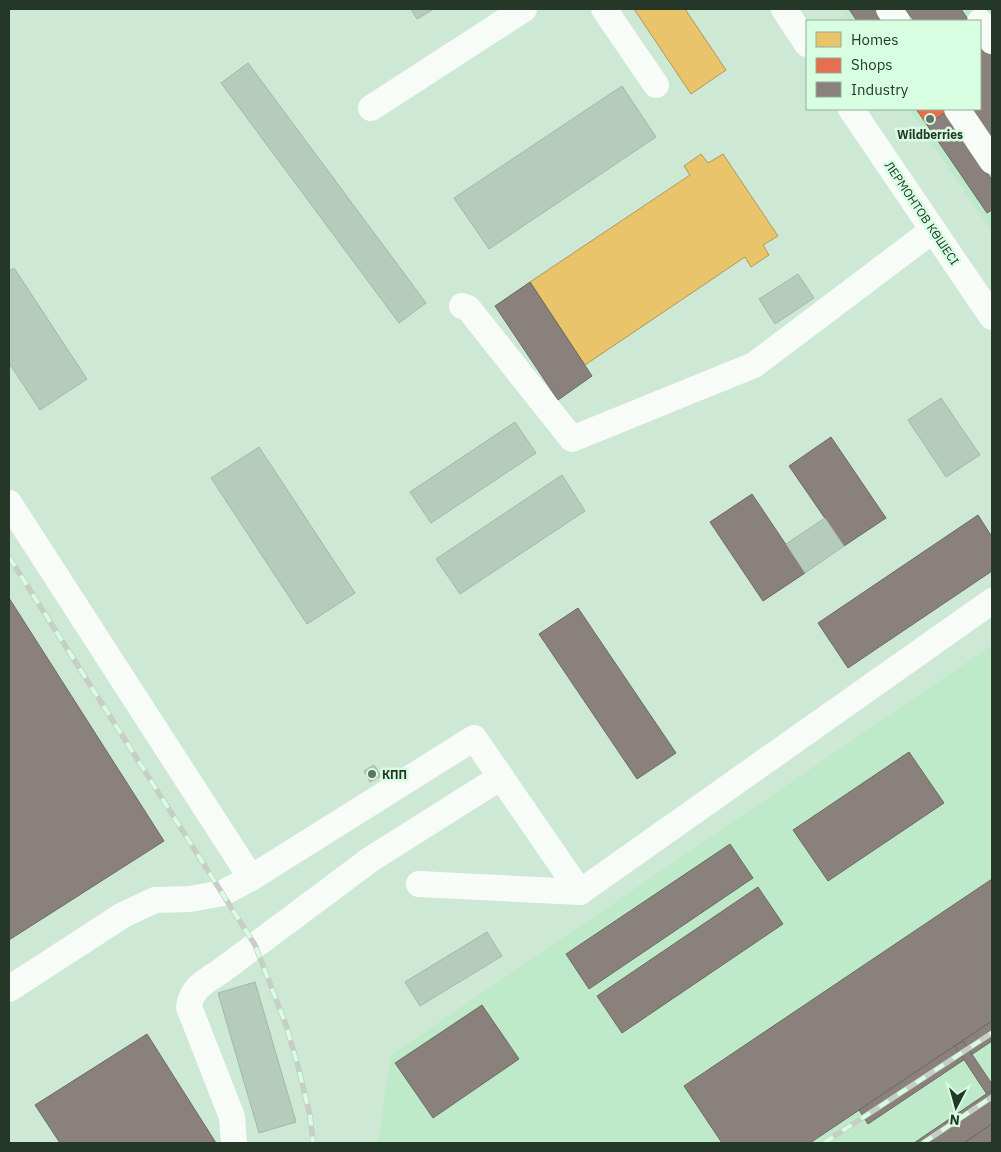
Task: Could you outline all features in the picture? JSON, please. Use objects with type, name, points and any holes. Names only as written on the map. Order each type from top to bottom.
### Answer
[{"type":"street","points":[[371,108],[524,9]]},
{"type":"street","points":[[604,9],[656,85]]},
{"type":"street","points":[[784,9],[806,42]]},
{"type":"street","points":[[889,9],[896,20]]},
{"type":"street","points":[[971,9],[978,20]]},
{"type":"street","points":[[981,25],[992,41]]},
{"type":"street","name":"ЛЕРМОНТОВ КӨШЕСІ","points":[[852,110],[992,318]]},
{"type":"street","points":[[958,110],[992,161]]},
{"type":"street","points":[[462,306],[468,308],[572,439],[754,365],[934,230]]},
{"type":"street","points":[[9,503],[251,878]]},
{"type":"street","points":[[419,884],[580,892],[992,602]]},
{"type":"street","points":[[9,990],[123,915],[154,900],[190,899],[223,893],[251,878],[474,738],[580,892]]},
{"type":"street","points":[[234,1143],[232,1118],[189,1007],[190,1000],[199,985],[221,971],[371,859],[501,777]]},
{"type":"shaded area","points":[[841,9],[992,9],[992,232],[910,110],[981,110],[981,20],[848,20]]},
{"type":"shaded area","points":[[992,645],[992,1143],[378,1143],[391,1055]]},
{"type":"building: Homes","points":[[634,9],[685,9],[726,70],[691,94]]},
{"type":"building: Homes","points":[[701,154],[708,163],[723,154],[778,236],[763,245],[769,255],[751,267],[745,257],[585,365],[530,282],[690,175],[684,166]]},
{"type":"building: Shops","name":"Wildberries","points":[[917,110],[944,110],[946,112],[927,125]]},
{"type":"building: Industry","points":[[849,9],[875,9],[883,20],[856,20]]},
{"type":"building: Industry","points":[[905,9],[961,9],[968,20],[913,20]]},
{"type":"building: Industry","points":[[981,38],[992,55],[992,138],[973,110],[981,110]]},
{"type":"building: Industry","points":[[946,112],[992,180],[992,210],[987,213],[927,125]]},
{"type":"building: Industry","points":[[530,282],[592,376],[558,400],[495,306]]},
{"type":"building: Industry","points":[[831,437],[886,518],[844,546],[789,466]]},
{"type":"building: Industry","points":[[752,494],[805,573],[763,601],[710,522]]},
{"type":"building: Industry","points":[[978,515],[992,537],[992,571],[848,668],[818,623]]},
{"type":"building: Industry","points":[[9,598],[164,841],[9,940]]},
{"type":"building: Industry","points":[[578,608],[676,753],[637,779],[539,634]]},
{"type":"building: Industry","points":[[909,752],[944,803],[828,881],[793,830]]},
{"type":"building: Industry","points":[[730,844],[753,878],[589,989],[566,954]]},
{"type":"building: Industry","points":[[992,879],[992,1021],[810,1143],[722,1143],[684,1086]]},
{"type":"building: Industry","points":[[758,887],[783,924],[622,1033],[597,996]]},
{"type":"building: Industry","points":[[482,1005],[519,1059],[433,1118],[395,1063]]},
{"type":"building: Industry","points":[[992,1021],[992,1041],[868,1124],[859,1110]]},
{"type":"building: Industry","points":[[147,1034],[216,1143],[60,1143],[35,1105]]},
{"type":"building: Industry","points":[[963,1041],[992,1084],[992,1102],[955,1046]]},
{"type":"building: Industry","points":[[992,1090],[992,1124],[964,1143],[914,1143]]},
{"type":"building: Industry","points":[[992,1124],[992,1143],[964,1143]]},
{"type":"building: Other","points":[[411,9],[434,9],[417,19]]},
{"type":"building: Other","points":[[248,63],[426,303],[399,323],[221,83]]},
{"type":"building: Other","points":[[622,86],[656,137],[489,249],[454,198]]},
{"type":"building: Other","points":[[14,268],[87,379],[40,410],[9,363],[9,271]]},
{"type":"building: Other","points":[[798,274],[814,298],[775,324],[759,299]]},
{"type":"building: Other","points":[[941,398],[980,455],[946,477],[908,420]]},
{"type":"building: Other","points":[[515,422],[536,453],[431,523],[410,492]]},
{"type":"building: Other","points":[[259,447],[355,593],[307,624],[211,478]]},
{"type":"building: Other","points":[[562,475],[585,511],[460,594],[436,559]]},
{"type":"building: Other","points":[[825,518],[844,546],[805,573],[786,544]]},
{"type":"building: Other","name":"КПП","points":[[374,765],[381,776],[370,782],[364,771]]},
{"type":"building: Other","points":[[487,932],[502,956],[420,1006],[405,982]]},
{"type":"building: Other","points":[[255,982],[296,1122],[259,1133],[218,993]]},
{"type":"railway","points":[[9,557],[255,945],[286,1025],[310,1116],[313,1143]]},
{"type":"railway","points":[[824,1143],[992,1033]]},
{"type":"railway","points":[[923,1143],[992,1097]]},
{"type":"place","name":"Wildberries","points":[[930,119]]},
{"type":"place","name":"КПП","points":[[372,774]]}]
